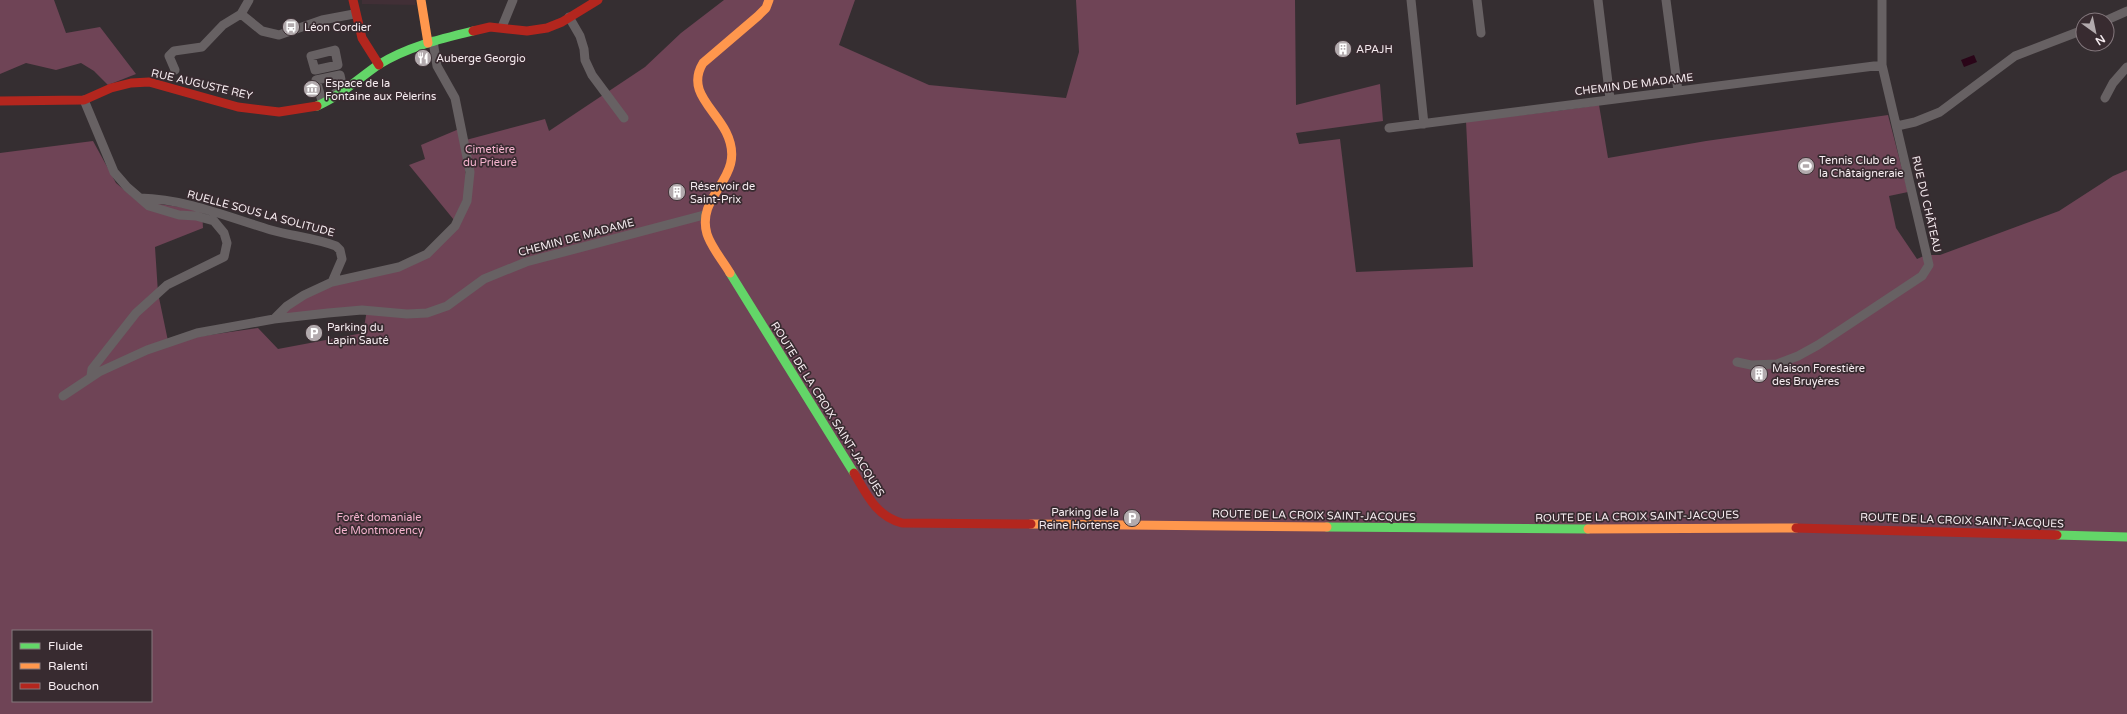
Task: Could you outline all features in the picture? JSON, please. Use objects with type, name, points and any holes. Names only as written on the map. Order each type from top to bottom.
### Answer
[{"type":"street","points":[[175,70],[169,56],[174,51],[202,47],[223,25],[241,14],[249,0]]},
{"type":"street","points":[[353,0],[354,14],[362,38],[379,65]]},
{"type":"street","points":[[274,319],[287,306],[304,295],[332,282],[399,267],[427,254],[450,233],[466,205],[469,191],[470,172],[465,143],[455,98],[437,66],[421,0]]},
{"type":"street","points":[[502,27],[513,0]]},
{"type":"street","name":"RUE AUGUSTE REY","points":[[0,101],[84,100],[111,88],[131,83],[149,82],[238,107],[280,112],[312,108],[328,101],[379,65],[407,50],[430,42],[490,27],[502,27],[527,31],[539,30],[569,18],[598,0]]},
{"type":"street","points":[[704,214],[732,163],[730,141],[725,129],[700,91],[696,76],[700,67],[719,46],[764,10],[769,0]]},
{"type":"street","points":[[1411,0],[1424,124]]},
{"type":"street","points":[[1477,0],[1481,33]]},
{"type":"street","points":[[1598,0],[1610,99]]},
{"type":"street","points":[[1666,0],[1678,91]]},
{"type":"street","name":"RUE DU CHÂTEAU","points":[[1738,362],[1752,365],[1777,364],[1798,356],[1818,345],[1922,276],[1929,266],[1882,65],[1882,0]]},
{"type":"street","points":[[2115,16],[2127,11]]},
{"type":"street","points":[[241,14],[262,32],[279,35],[322,20],[354,14]]},
{"type":"street","points":[[569,18],[580,36],[584,49],[584,60],[592,75],[624,118]]},
{"type":"street","points":[[1897,126],[1915,122],[1940,112],[2015,56],[2075,33]]},
{"type":"street","name":"CHEMIN DE MADAME","points":[[1389,128],[1882,65]]},
{"type":"street","points":[[2104,98],[2113,82],[2127,67]]},
{"type":"street","points":[[84,100],[114,172],[127,187],[149,206],[179,216],[196,216],[214,221],[224,233],[227,249],[224,257],[167,285],[136,313],[92,369],[91,376]]},
{"type":"street","name":"RUELLE SOUS LA SOLITUDE","points":[[140,198],[154,198],[205,208],[272,230],[336,246],[340,250],[342,259],[332,282]]},
{"type":"street","name":"CHEMIN DE MADAME","points":[[63,396],[91,376],[147,350],[197,333],[274,319],[362,310],[407,314],[427,313],[447,306],[484,279],[526,262],[704,214]]},
{"type":"street","name":"ROUTE DE LA CROIX SAINT-JACQUES","points":[[704,214],[707,235],[875,507],[890,520],[902,523],[1549,529],[1747,526],[2127,537]]},
{"type":"shaded area","points":[[362,0],[415,0],[416,5],[362,4]]},
{"type":"shaded area","points":[[1974,55],[1977,62],[1964,67],[1961,60]]},
{"type":"green space","points":[[0,0],[54,0],[66,33],[100,27],[136,74],[108,85],[94,71],[81,63],[56,70],[26,63],[0,74]]},
{"type":"green space","points":[[724,0],[855,0],[839,45],[929,85],[1066,98],[1079,52],[1076,0],[1295,0],[1296,105],[1380,84],[1383,121],[1296,133],[1299,144],[1340,139],[1356,272],[1473,267],[1466,121],[1599,105],[1608,158],[1706,141],[1888,115],[1908,192],[1889,196],[1896,228],[1917,259],[1926,255],[1940,255],[2059,211],[2113,176],[2127,170],[2127,714],[0,714],[0,153],[93,141],[116,183],[137,201],[202,210],[203,228],[155,247],[158,293],[168,341],[258,328],[278,349],[363,333],[367,310],[274,319],[304,295],[427,254],[450,233],[470,197],[466,140],[545,119],[549,131],[645,67],[681,33]]},
{"type":"green space","points":[[459,129],[468,189],[454,220],[409,165],[425,159],[421,145]]},
{"type":"traffic: fast","points":[[317,106],[341,92],[378,65],[400,53],[412,48],[473,31]]},
{"type":"traffic: fast","points":[[730,273],[854,473]]},
{"type":"traffic: fast","points":[[1327,527],[1588,529]]},
{"type":"traffic: fast","points":[[2057,535],[2127,537]]},
{"type":"traffic: slow","points":[[421,0],[428,43]]},
{"type":"traffic: slow","points":[[730,273],[709,239],[705,220],[708,207],[727,174],[731,162],[731,148],[726,132],[700,91],[698,82],[699,73],[703,63],[758,16],[766,8],[769,0]]},
{"type":"traffic: slow","points":[[1031,524],[1327,527]]},
{"type":"traffic: slow","points":[[1588,529],[1796,528]]},
{"type":"traffic: jam","points":[[353,0],[362,38],[379,65]]},
{"type":"traffic: jam","points":[[473,31],[490,27],[527,31],[547,28],[562,22],[598,0]]},
{"type":"traffic: jam","points":[[0,101],[84,100],[111,88],[131,83],[149,82],[238,107],[279,112],[317,106]]},
{"type":"traffic: jam","points":[[854,473],[873,504],[885,515],[902,523],[1031,524]]},
{"type":"traffic: jam","points":[[1796,528],[2057,535]]},
{"type":"place","name":"Léon Cordier","points":[[291,27]]},
{"type":"place","name":"APAJH","points":[[1343,49]]},
{"type":"place","name":"Auberge Georgio","points":[[423,58]]},
{"type":"place","name":"Espace de la Fontaine aux Pèlerins","points":[[312,89]]},
{"type":"place","name":"Tennis Club de la Châtaigneraie","points":[[1806,166]]},
{"type":"place","name":"Réservoir de Saint-Prix","points":[[677,192]]},
{"type":"place","name":"Parking du Lapin Sauté","points":[[314,333]]},
{"type":"place","name":"Maison Forestière des Bruyères","points":[[1759,374]]},
{"type":"place","name":"Parking de la Reine Hortense","points":[[1132,518]]},
{"type":"park label","name":"Cimetière du Prieuré","points":[[490,155]]},
{"type":"park label","name":"Forêt domaniale de Montmorency","points":[[379,523]]}]
